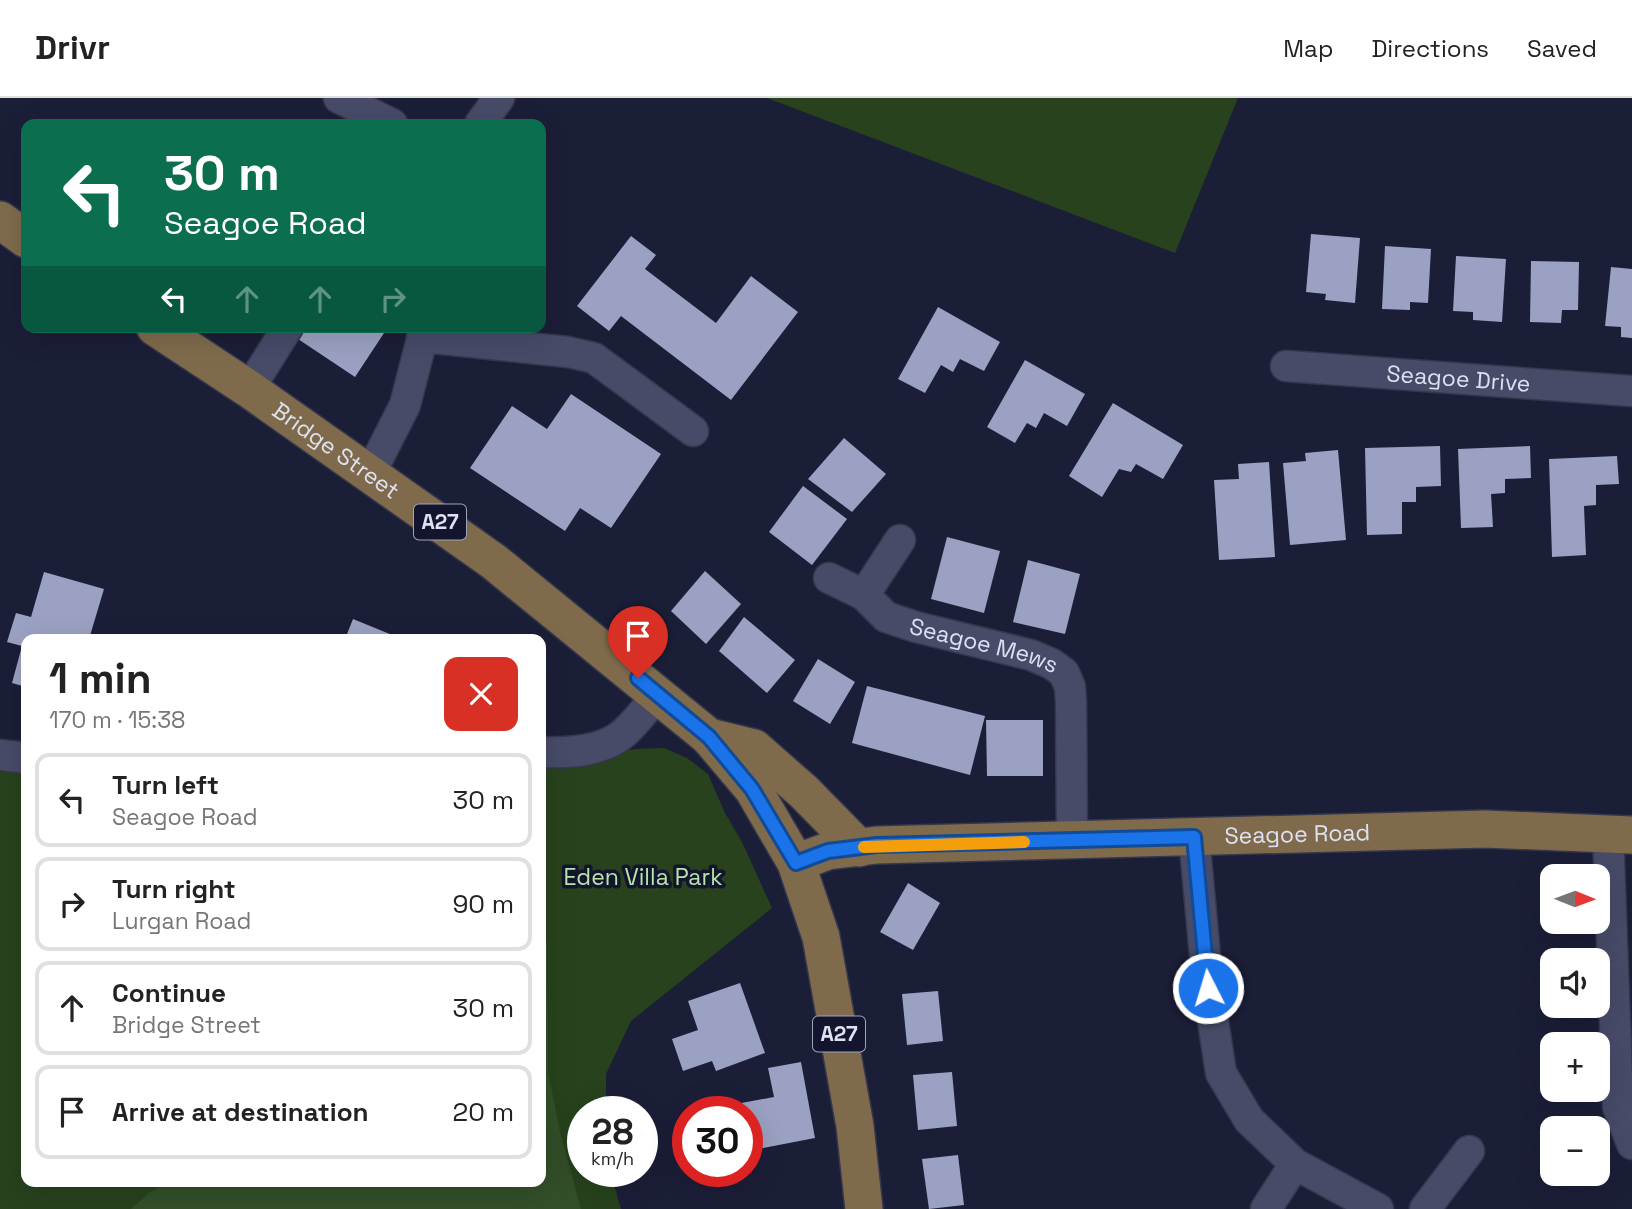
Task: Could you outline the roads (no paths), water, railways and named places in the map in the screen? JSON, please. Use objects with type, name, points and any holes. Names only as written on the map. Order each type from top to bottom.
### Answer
[{"type":"main road","points":[[0,220],[21,235]]},
{"type":"main road","name":"Bridge Street","points":[[165,333],[460,536],[709,737]]},
{"type":"main road","points":[[709,737],[754,748],[804,792],[859,848]]},
{"type":"main road","name":"A27","points":[[709,737],[752,789],[796,863],[821,937],[855,1126],[864,1209]]},
{"type":"main road","name":"Seagoe Road","points":[[796,863],[828,851],[859,848],[1485,829],[1620,834]]},
{"type":"street","points":[[339,98],[382,119]]},
{"type":"street","points":[[484,119],[499,98]]},
{"type":"street","points":[[249,389],[284,333]]},
{"type":"street","points":[[370,474],[405,405],[423,333]]},
{"type":"street","points":[[430,333],[594,358],[693,431]]},
{"type":"street","name":"Seagoe Drive","points":[[1286,366],[1632,391]]},
{"type":"street","points":[[864,595],[900,540]]},
{"type":"street","name":"Seagoe Mews","points":[[829,578],[864,595],[886,617],[1031,656],[1052,664],[1064,673],[1070,687],[1071,702],[1072,841]]},
{"type":"street","points":[[546,752],[570,753],[598,746],[624,734],[659,694]]},
{"type":"street","points":[[0,755],[21,757]]},
{"type":"street","points":[[1620,834],[1618,1107],[1632,1144]]},
{"type":"street","points":[[1194,837],[1208,988],[1221,1073],[1249,1120],[1295,1164],[1378,1209]]},
{"type":"street","points":[[1425,1209],[1469,1151]]},
{"type":"street","points":[[1266,1209],[1295,1164]]},
{"type":"park label","name":"Eden Villa Park","points":[[643,877]]}]
